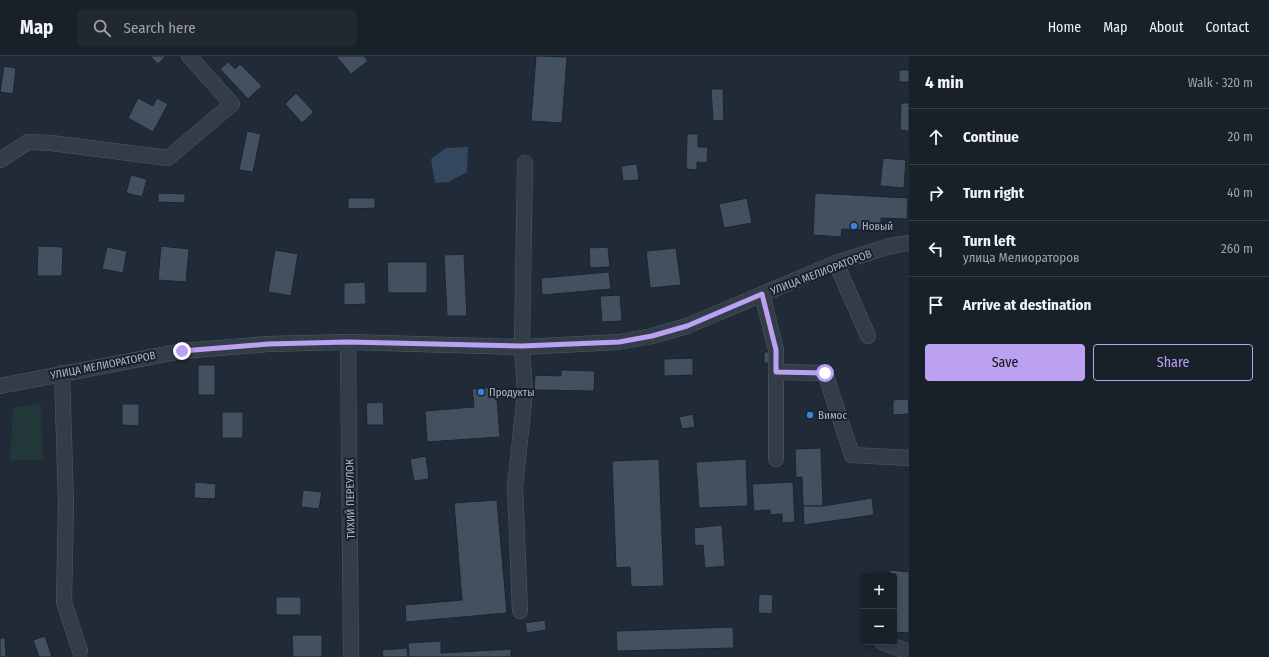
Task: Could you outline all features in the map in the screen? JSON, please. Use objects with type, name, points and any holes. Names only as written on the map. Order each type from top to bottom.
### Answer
[{"type":"street","points":[[0,160],[28,142],[51,143],[168,158],[232,104],[189,56]]},
{"type":"street","points":[[520,611],[515,486],[525,393],[522,346],[525,163]]},
{"type":"street","name":"УЛИЦА МЕЛИОРАТОРОВ","points":[[0,386],[182,351],[268,344],[348,342],[522,346],[619,342],[652,336],[687,326],[836,263],[890,246],[909,243]]},
{"type":"street","points":[[836,263],[868,336]]},
{"type":"street","points":[[762,294],[776,350],[776,459]]},
{"type":"street","name":"ТИХИЙ ПЕРЕУЛОК","points":[[348,342],[351,657]]},
{"type":"street","points":[[776,372],[825,373],[852,455],[909,458]]},
{"type":"street","points":[[62,373],[66,503],[64,602],[80,651]]},
{"type":"street","points":[[890,645],[909,652]]},
{"type":"green space","points":[[41,404],[43,460],[10,460],[13,407]]},
{"type":"water","points":[[468,147],[467,172],[449,182],[435,183],[431,159],[446,148]]},
{"type":"building","points":[[150,56],[166,56],[158,64]]},
{"type":"building","points":[[336,56],[364,56],[368,61],[351,74]]},
{"type":"building","points":[[536,56],[567,57],[562,123],[531,121]]},
{"type":"building","points":[[228,62],[235,69],[240,64],[262,86],[248,99],[220,69]]},
{"type":"building","points":[[4,66],[16,68],[13,94],[0,92]]},
{"type":"building","points":[[899,70],[909,70],[909,82],[899,82]]},
{"type":"building","points":[[711,89],[723,89],[724,120],[713,121]]},
{"type":"building","points":[[296,93],[314,112],[302,123],[285,104]]},
{"type":"building","points":[[138,98],[153,106],[157,98],[168,104],[153,132],[128,118]]},
{"type":"building","points":[[901,103],[909,103],[909,131],[900,130]]},
{"type":"building","points":[[247,131],[261,134],[253,172],[239,170]]},
{"type":"building","points":[[687,134],[698,134],[698,147],[708,147],[707,163],[697,162],[697,170],[686,169]]},
{"type":"building","points":[[883,158],[906,160],[904,188],[880,186]]},
{"type":"building","points":[[637,164],[639,180],[623,181],[621,166]]},
{"type":"building","points":[[131,175],[147,179],[142,197],[126,193]]},
{"type":"building","points":[[158,193],[185,194],[185,203],[158,202]]},
{"type":"building","points":[[815,193],[908,198],[907,219],[881,218],[881,225],[868,225],[868,230],[842,229],[841,237],[813,235]]},
{"type":"building","points":[[348,198],[375,198],[375,208],[348,209]]},
{"type":"building","points":[[747,198],[752,223],[724,228],[719,204]]},
{"type":"building","points":[[38,246],[63,247],[62,276],[37,276]]},
{"type":"building","points":[[161,246],[189,249],[186,282],[158,280]]},
{"type":"building","points":[[107,247],[127,251],[123,273],[102,269]]},
{"type":"building","points":[[608,247],[610,267],[590,268],[589,248]]},
{"type":"building","points":[[676,248],[681,285],[650,288],[646,251]]},
{"type":"building","points":[[275,250],[298,254],[291,296],[268,292]]},
{"type":"building","points":[[464,254],[467,316],[447,316],[444,255]]},
{"type":"building","points":[[387,262],[427,262],[427,293],[388,293]]},
{"type":"building","points":[[609,272],[611,289],[542,295],[541,278]]},
{"type":"building","points":[[365,282],[366,304],[344,305],[344,283]]},
{"type":"building","points":[[620,295],[622,321],[602,322],[600,296]]},
{"type":"building","points":[[764,352],[772,352],[772,363],[764,363]]},
{"type":"building","points":[[693,358],[693,375],[664,376],[664,359]]},
{"type":"building","points":[[198,365],[215,365],[215,395],[198,395]]},
{"type":"building","points":[[561,370],[595,371],[594,391],[534,390],[535,375],[561,376]]},
{"type":"building","points":[[496,387],[500,437],[427,442],[425,411],[474,407],[472,389]]},
{"type":"building","points":[[908,399],[909,414],[893,415],[893,400]]},
{"type":"building","points":[[383,402],[384,425],[367,425],[366,403]]},
{"type":"building","points":[[122,404],[139,404],[139,426],[122,425]]},
{"type":"building","points":[[222,412],[243,412],[243,438],[222,438]]},
{"type":"building","points":[[693,414],[695,427],[682,429],[679,417]]},
{"type":"building","points":[[821,448],[823,506],[803,506],[802,477],[796,478],[795,449]]},
{"type":"building","points":[[426,456],[429,479],[414,481],[410,459]]},
{"type":"building","points":[[659,459],[664,586],[631,587],[630,567],[616,568],[612,461]]},
{"type":"building","points":[[746,459],[748,506],[699,508],[696,462]]},
{"type":"building","points":[[195,482],[216,484],[215,499],[194,498]]},
{"type":"building","points":[[793,482],[795,522],[782,523],[782,514],[770,515],[770,510],[754,511],[752,484]]},
{"type":"building","points":[[303,490],[322,492],[319,509],[301,507]]},
{"type":"building","points":[[872,498],[874,515],[804,525],[803,506],[823,506]]},
{"type":"building","points":[[497,500],[507,613],[406,622],[405,605],[462,600],[454,503]]},
{"type":"building","points":[[722,525],[725,566],[705,568],[703,545],[695,546],[694,528]]},
{"type":"building","points":[[890,570],[909,572],[909,633],[897,632],[897,573],[890,573]]},
{"type":"building","points":[[759,594],[773,595],[772,614],[758,613]]},
{"type":"building","points":[[276,597],[301,597],[301,615],[276,615]]},
{"type":"building","points":[[545,620],[546,630],[527,633],[525,623]]},
{"type":"building","points":[[733,627],[734,648],[617,651],[616,631]]},
{"type":"building","points":[[292,635],[322,635],[322,657],[293,657]]},
{"type":"building","points":[[45,636],[52,657],[39,657],[33,640]]},
{"type":"building","points":[[0,638],[5,638],[6,657],[0,657]]},
{"type":"building","points":[[441,641],[441,653],[511,649],[511,657],[409,657],[408,643]]},
{"type":"building","points":[[407,648],[408,657],[383,657],[382,650]]},
{"type":"place","name":"Новый","points":[[854,226]]},
{"type":"place","name":"Продукты","points":[[481,392]]},
{"type":"place","name":"Вимос","points":[[810,415]]},
{"type":"route","points":[[182,351],[268,344],[348,342],[522,346],[619,342],[652,336],[687,326],[762,294],[776,350],[776,372],[825,373]]}]
